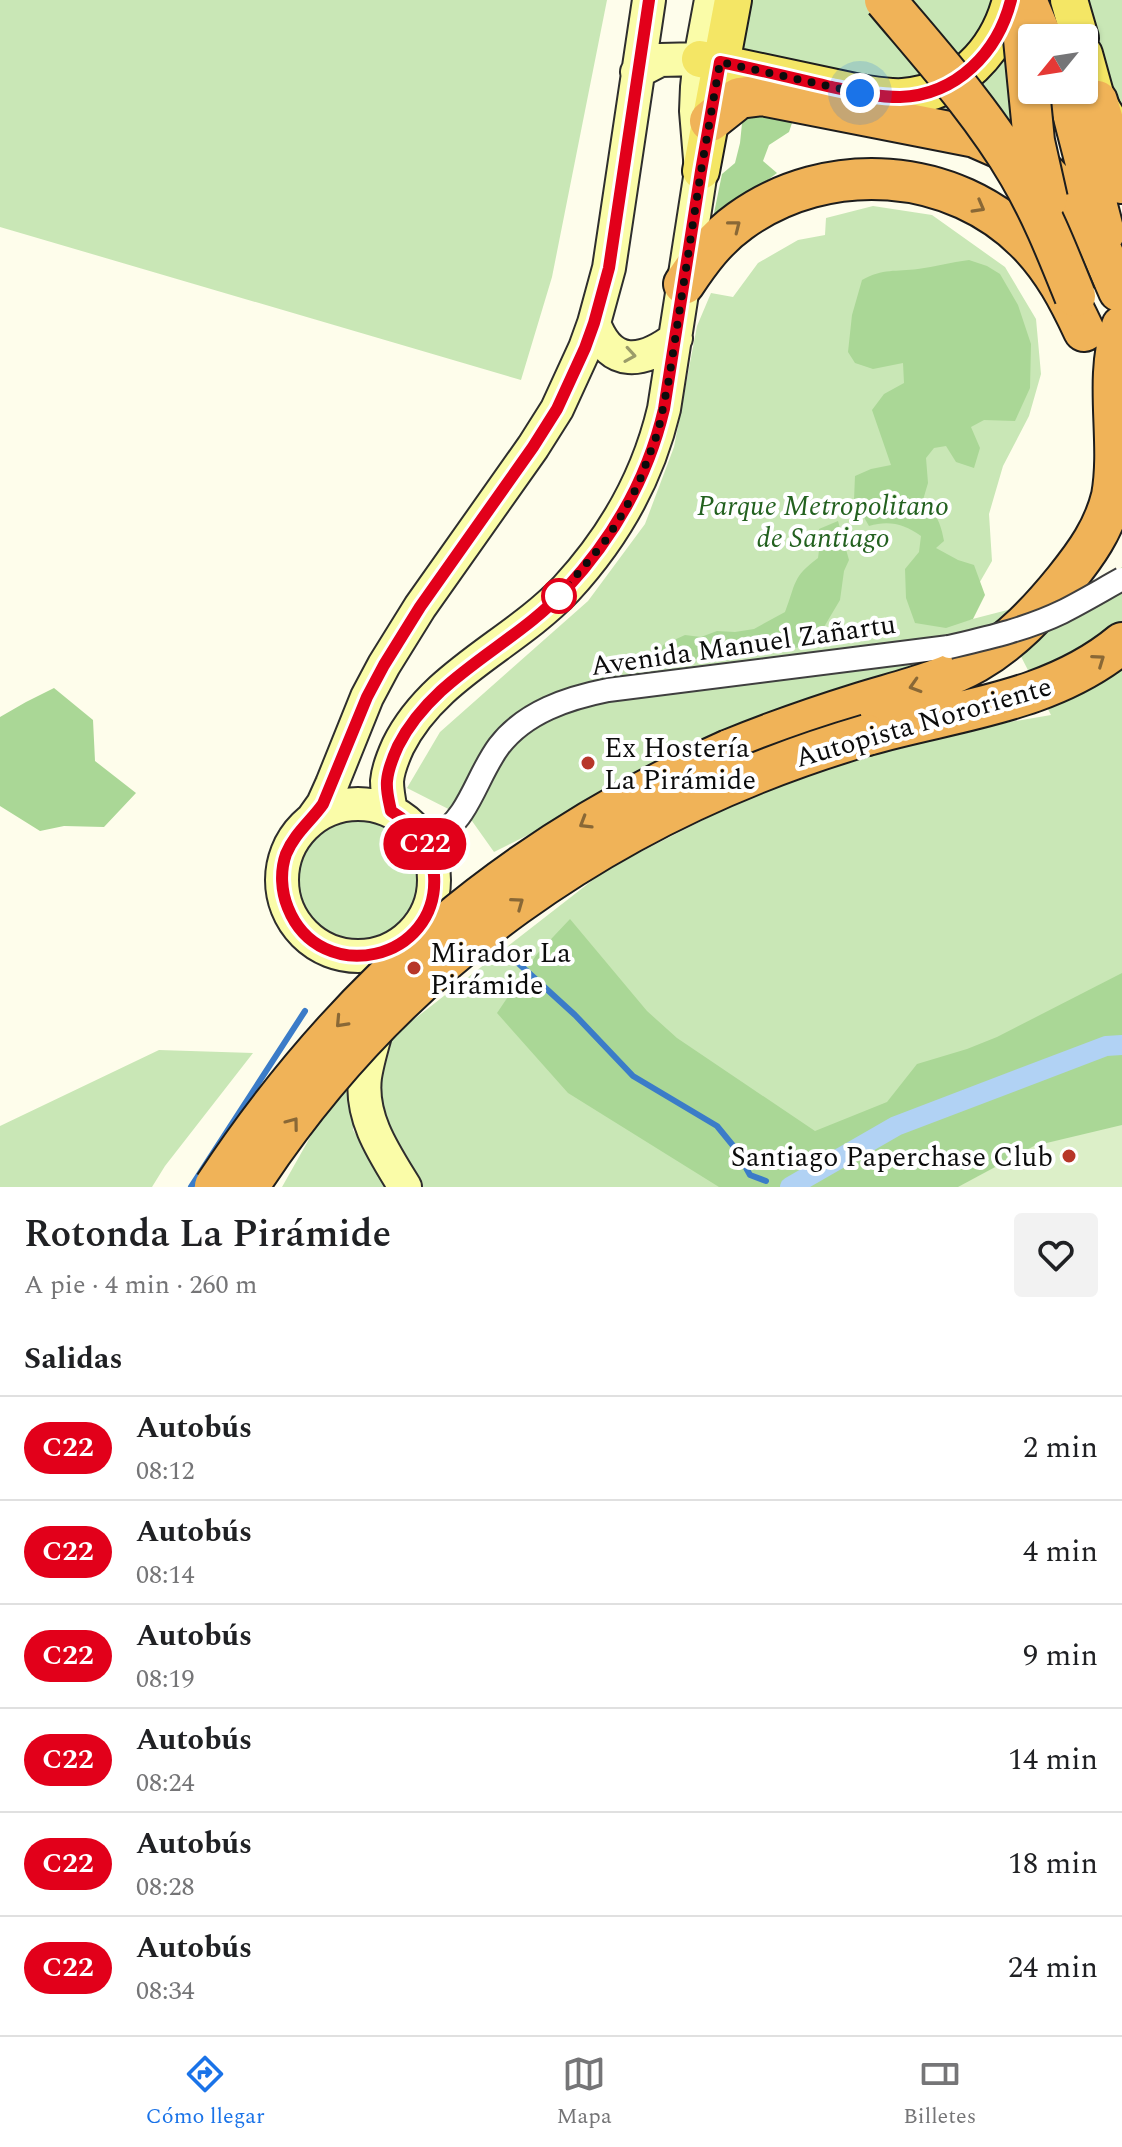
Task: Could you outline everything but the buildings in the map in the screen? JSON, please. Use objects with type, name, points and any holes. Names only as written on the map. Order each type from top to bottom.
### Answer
[{"type":"highway","points":[[885,0],[974,109],[1018,172],[1045,224],[1100,310]]},
{"type":"highway","points":[[1031,15],[1037,162],[1100,310]]},
{"type":"highway","points":[[710,121],[739,98],[762,95],[954,132],[990,142],[1025,159],[1045,173],[1075,205],[1092,229],[1100,310],[1096,486],[1087,527],[1067,578]]},
{"type":"highway","points":[[1076,104],[1100,310]]},
{"type":"highway","points":[[1076,104],[1122,183]]},
{"type":"highway","points":[[684,284],[704,254],[721,237],[740,221],[781,197],[828,182],[900,180],[924,184],[969,201],[1010,227],[1028,243],[1058,280],[1100,310]]},
{"type":"highway","name":"Autopista Nororiente","points":[[215,1187],[268,1109],[328,1037],[370,992],[487,889],[564,836],[645,789],[785,727],[942,677],[976,662],[1022,628],[1091,548],[1112,497],[1117,465],[1114,368],[1100,310]]},
{"type":"highway","name":"Autopista Nororiente","points":[[248,1187],[305,1108],[361,1043],[443,963],[509,909],[580,861],[680,805],[758,771],[867,735],[1037,692],[1089,668],[1122,643]]},
{"type":"main road","points":[[701,171],[710,121],[710,61],[733,0]]},
{"type":"main road","points":[[1069,0],[1076,24]]},
{"type":"main road","points":[[710,61],[860,93],[887,97],[919,94],[950,83],[978,63],[1000,33],[1031,15]]},
{"type":"main road","points":[[1076,104],[1104,114],[1122,137]]},
{"type":"street","points":[[313,818],[335,808],[359,804],[391,811],[411,826],[426,845],[433,865],[434,885],[422,923],[408,938],[390,950],[351,956],[331,952],[313,942],[293,919],[284,898],[282,876],[286,854],[327,794],[367,697],[384,665],[420,607],[557,409],[594,323],[609,268],[649,0]]},
{"type":"street","points":[[391,811],[387,782],[389,771],[400,743],[422,708],[444,686],[525,625],[564,591],[606,540],[638,485],[658,432],[676,338],[701,171],[696,111],[710,61],[711,0]]},
{"type":"street","points":[[637,72],[671,58],[710,61]]},
{"type":"street","points":[[594,323],[607,346],[622,356],[647,356],[676,338]]},
{"type":"street","name":"Avenida Manuel Zañartu","points":[[426,845],[441,835],[463,811],[498,747],[518,726],[578,696],[949,647],[1041,621],[1122,579]]},
{"type":"street","points":[[405,1187],[370,1124],[365,1076],[397,961],[408,938]]},
{"type":"green space","points":[[0,0],[607,0],[552,277],[521,380],[0,227]]},
{"type":"green space","points":[[743,0],[997,0],[993,27],[922,84],[765,66],[741,49]]},
{"type":"green space","points":[[1084,0],[1122,0],[1122,122],[1098,45],[1098,24],[1091,24]]},
{"type":"green space","points":[[1009,34],[1016,131],[926,107]]},
{"type":"green space","points":[[743,114],[794,117],[789,132],[769,145],[763,161],[777,173],[713,218],[722,174],[735,163]]},
{"type":"green space","name":"Parque Metropolitano de Santiago","points":[[873,206],[932,215],[1005,267],[1036,319],[1041,374],[1029,416],[1003,466],[989,514],[992,561],[962,613],[961,622],[1085,590],[1122,567],[1122,1039],[778,1187],[418,1187],[373,1098],[390,1038],[607,869],[762,790],[898,741],[1051,715],[1013,641],[776,711],[494,852],[472,821],[407,788],[440,732],[588,601],[645,524],[674,447],[697,326],[711,293],[733,297],[758,263],[798,240],[825,235],[826,218]]},
{"type":"green space","points":[[969,260],[1000,274],[1018,305],[1031,344],[1030,388],[1015,421],[984,420],[971,427],[980,448],[974,468],[956,462],[946,446],[934,448],[926,458],[928,483],[923,500],[937,519],[944,541],[936,548],[974,565],[985,595],[973,619],[946,628],[915,623],[906,598],[905,569],[919,552],[921,536],[896,524],[869,526],[854,500],[855,476],[891,465],[872,410],[884,394],[904,383],[903,363],[873,369],[855,363],[848,352],[852,315],[862,280],[883,272]]},
{"type":"green space","points":[[838,521],[849,560],[844,571],[840,600],[824,627],[804,646],[771,653],[687,660],[664,665],[658,661],[663,645],[685,635],[701,637],[717,631],[754,629],[785,612],[799,576],[818,558],[819,529]]},
{"type":"green space","points":[[54,688],[93,720],[95,761],[136,793],[104,827],[64,826],[40,831],[0,806],[0,717]]},
{"type":"green space","points":[[358,821],[391,831],[407,847],[417,880],[407,913],[391,929],[358,939],[325,929],[309,913],[299,880],[309,847],[325,831]]},
{"type":"green space","points":[[570,919],[647,1011],[677,1038],[815,1131],[887,1102],[917,1064],[997,1037],[1122,973],[1122,1187],[719,1187],[568,1093],[497,1013],[537,954]]},
{"type":"green space","points":[[159,1050],[253,1053],[152,1187],[0,1187],[0,1126]]},
{"type":"green space","points":[[352,1063],[353,1130],[389,1187],[282,1187]]},
{"type":"green space","name":"Santiago Paperchase Club","points":[[1122,1125],[1122,1187],[958,1187],[1034,1146]]},
{"type":"waterway","points":[[506,952],[575,1015],[633,1076],[717,1126],[735,1148],[750,1175],[766,1181]]},
{"type":"waterway","points":[[191,1187],[305,1011]]},
{"type":"waterway","points":[[790,1187],[896,1126],[1106,1046],[1122,1045]]},
{"type":"bus line","name":"C22","points":[[649,0],[609,268],[594,323],[578,364],[557,409],[533,447],[398,641],[367,697],[323,804],[297,834],[286,854],[282,876],[284,898],[293,919],[313,942],[331,952],[351,956],[390,950],[408,938],[422,923],[434,885],[433,865],[426,845],[417,832],[391,811],[387,782],[393,757],[422,708],[444,686],[525,625],[564,591],[606,540],[638,485],[664,409],[720,62],[860,93],[887,97],[919,94],[950,83],[978,63],[1000,33],[1011,0]]},
{"type":"place","name":"Ex Hostería La Pirámide","points":[[588,763]]},
{"type":"place","name":"Mirador La Pirámide","points":[[414,968]]},
{"type":"place","name":"Santiago Paperchase Club","points":[[1069,1156]]},
{"type":"route","points":[[559,596],[588,564],[623,513],[638,485],[658,432],[720,62],[860,93]]}]
